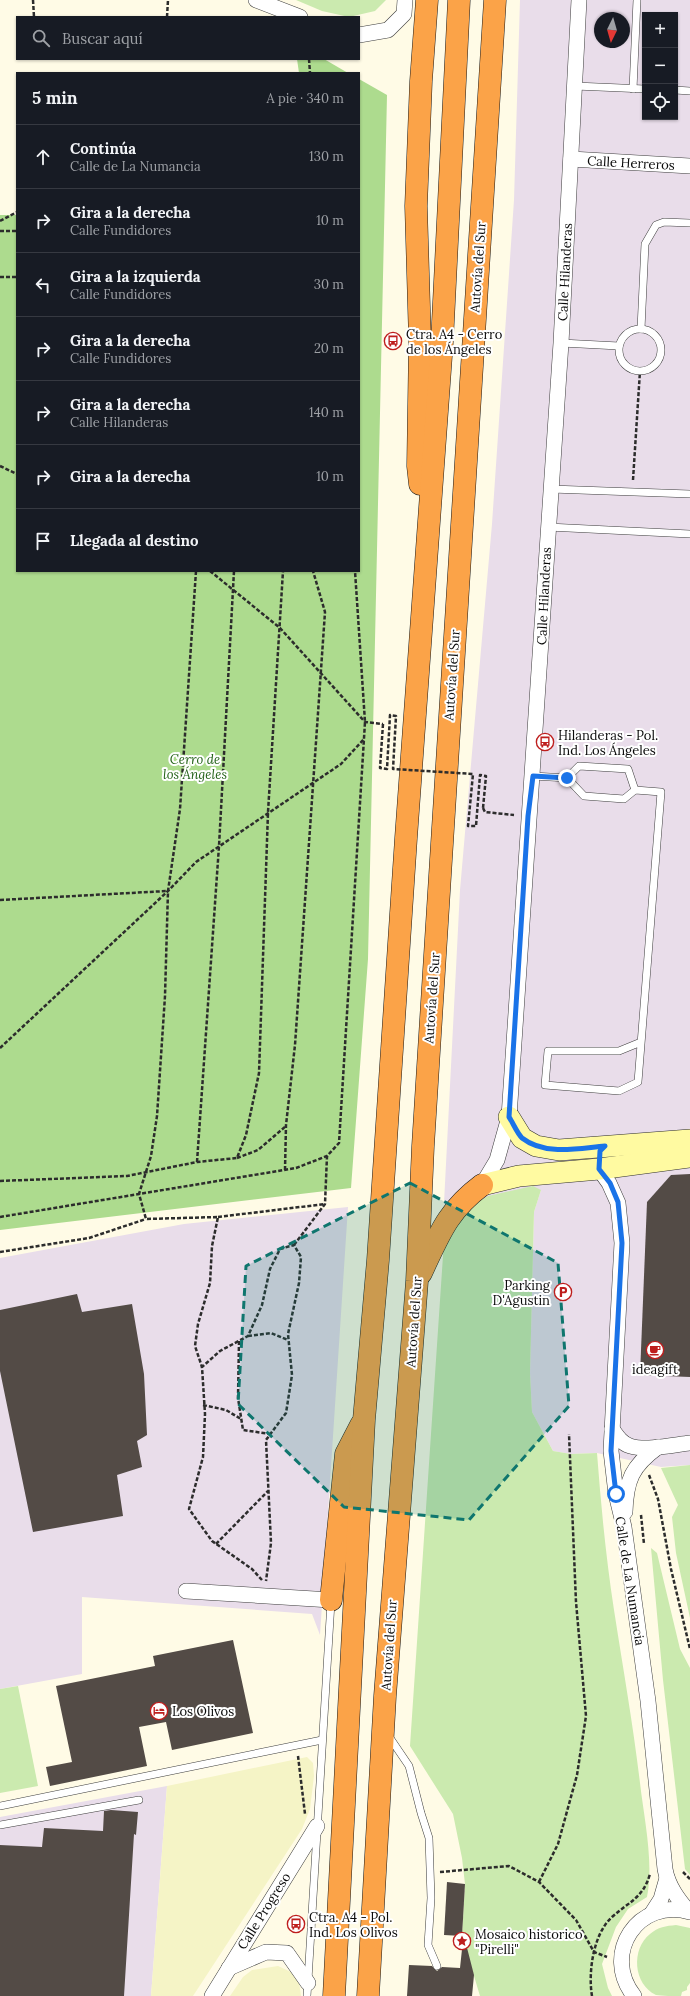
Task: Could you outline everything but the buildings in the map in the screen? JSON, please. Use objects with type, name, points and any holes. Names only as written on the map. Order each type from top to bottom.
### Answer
[{"type":"highway","points":[[426,555],[418,466],[420,341],[416,206],[421,81],[427,0]]},
{"type":"highway","points":[[334,1996],[364,1420],[378,1260],[442,342],[459,0]]},
{"type":"highway","name":"Autovía del Sur","points":[[368,1996],[383,1728],[417,1281],[423,1146],[495,0]]},
{"type":"highway","points":[[417,1281],[445,1222],[465,1198],[482,1185]]},
{"type":"highway","points":[[332,1600],[346,1454],[364,1420]]},
{"type":"street","points":[[256,0],[297,16]]},
{"type":"street","points":[[360,35],[388,30],[404,14],[405,0]]},
{"type":"street","name":"Calle Hilanderas","points":[[482,1185],[497,1160],[509,1117],[528,816],[533,776],[561,343],[579,0]]},
{"type":"street","name":"Calle Herreros","points":[[571,160],[690,166]]},
{"type":"street","points":[[509,1117],[522,1138],[536,1146],[559,1150],[690,1140]]},
{"type":"street","points":[[599,1169],[600,1151],[605,1146]]},
{"type":"street","points":[[482,1185],[519,1176],[599,1169],[690,1157]]},
{"type":"street","name":"Calle de La Numancia","points":[[599,1169],[610,1183],[618,1202],[622,1243],[611,1451],[616,1494],[624,1527],[648,1701],[667,1878],[676,1897],[689,1912]]},
{"type":"street","points":[[612,1428],[619,1439],[629,1446],[658,1446],[690,1443]]},
{"type":"street","points":[[624,1527],[625,1494],[630,1476],[640,1462],[658,1446]]},
{"type":"street","points":[[186,1591],[332,1600]]},
{"type":"street","name":"Calle Progreso","points":[[212,1996],[311,1821]]},
{"type":"street","name":"Calle de La Numancia","points":[[652,1913],[661,1899],[667,1878]]},
{"type":"street","points":[[634,1996],[624,1980],[621,1963],[623,1945],[632,1930],[652,1913],[665,1910],[689,1912]]},
{"type":"street","points":[[229,1968],[266,1952],[287,1953],[308,1989]]},
{"type":"lane","points":[[633,89],[637,0]]},
{"type":"lane","points":[[575,86],[642,89]]},
{"type":"lane","points":[[678,90],[690,91]]},
{"type":"lane","points":[[641,329],[645,244],[656,225],[664,222],[690,223]]},
{"type":"lane","points":[[641,329],[654,334],[661,347],[661,354],[654,366],[640,371],[634,370],[620,358],[620,346],[622,340],[630,332],[641,329]]},
{"type":"lane","points":[[561,343],[620,346]]},
{"type":"lane","points":[[551,489],[690,494]]},
{"type":"lane","points":[[548,527],[690,534]]},
{"type":"lane","points":[[567,778],[579,766],[628,770],[635,790]]},
{"type":"lane","points":[[533,776],[567,778],[584,796],[624,799],[635,790],[661,792],[638,1082],[619,1091],[545,1085],[548,1051],[618,1050],[641,1042]]},
{"type":"lane","points":[[308,1989],[311,1821],[322,1740],[332,1600]]},
{"type":"lane","points":[[383,1728],[409,1766],[429,1838],[430,1872],[428,1945],[436,1966]]},
{"type":"lane","points":[[0,1806],[322,1740]]},
{"type":"lane","points":[[0,1825],[139,1800]]},
{"type":"path","points":[[33,0],[34,16]]},
{"type":"path","points":[[167,16],[168,0]]},
{"type":"path","points":[[309,60],[310,72]]},
{"type":"path","points":[[0,222],[16,213]]},
{"type":"path","points":[[0,231],[16,231]]},
{"type":"path","points":[[0,277],[16,277]]},
{"type":"path","points":[[632,492],[640,371]]},
{"type":"path","points":[[0,466],[16,474]]},
{"type":"path","points":[[146,1218],[139,1194],[150,1156],[157,1116],[165,996],[168,891],[180,808],[196,572]]},
{"type":"path","points":[[211,572],[280,628],[365,722],[383,724],[380,768],[387,769],[390,715],[396,716],[393,769],[472,774],[468,826],[476,826],[480,775],[486,776],[483,808],[485,812],[528,816]]},
{"type":"path","points":[[197,1162],[219,846],[234,572]]},
{"type":"path","points":[[237,1158],[246,1135],[259,1073],[268,812],[283,572]]},
{"type":"path","points":[[285,1170],[286,1125],[296,1045],[315,781],[325,612],[313,572]]},
{"type":"path","points":[[0,1217],[296,1168],[327,1156],[339,1143],[365,722],[355,572]]},
{"type":"path","points":[[0,1048],[168,891],[196,862],[341,764],[364,739]]},
{"type":"path","points":[[0,900],[168,891]]},
{"type":"path","points":[[0,1181],[127,1176],[197,1162],[237,1158],[258,1150],[286,1125]]},
{"type":"path","points":[[248,1336],[262,1305],[270,1269],[280,1249],[294,1245],[325,1204],[327,1156]]},
{"type":"path","points":[[0,1252],[89,1238],[146,1218],[218,1217],[325,1204]]},
{"type":"path","points":[[218,1217],[212,1246],[210,1283],[198,1324],[195,1346],[202,1367],[203,1458],[190,1509],[216,1544],[252,1569],[266,1585],[271,1543],[266,1440],[286,1413],[292,1375],[288,1334],[299,1283],[301,1257],[294,1245]]},
{"type":"path","points":[[202,1367],[220,1351],[248,1336],[271,1333],[289,1341]]},
{"type":"path","points":[[239,1340],[238,1398],[243,1430],[270,1434]]},
{"type":"path","points":[[203,1405],[226,1410],[241,1419]]},
{"type":"path","points":[[539,1882],[558,1844],[577,1775],[586,1716],[576,1602],[569,1434]]},
{"type":"path","points":[[640,1462],[651,1478],[658,1499],[671,1569],[690,1649]]},
{"type":"path","points":[[216,1544],[268,1491]]},
{"type":"path","points":[[297,1745],[311,1821]]},
{"type":"path","points":[[430,1872],[509,1866],[539,1882],[576,1920],[594,1952],[621,1963]]},
{"type":"highlighted area","points":[[410,1183],[558,1263],[569,1406],[469,1520],[344,1507],[238,1404],[246,1266]]},
{"type":"shaded area","points":[[520,0],[690,0],[690,1465],[661,1467],[597,1453],[571,1454],[553,1451],[532,1412],[530,1373],[534,1212],[541,1190],[454,1219],[444,1203],[460,890],[492,524],[514,200]]},
{"type":"shaded area","points":[[348,1207],[320,1635],[312,1614],[82,1597],[82,1674],[0,1689],[0,1258],[184,1224]]},
{"type":"shaded area","points":[[167,1786],[151,1996],[0,1996],[0,1817]]},
{"type":"green space","points":[[296,0],[386,0],[375,11],[353,16],[344,16],[322,11]]},
{"type":"green space","points":[[297,60],[326,60],[346,72],[299,72]]},
{"type":"green space","name":"Cerro de los Ángeles","points":[[360,80],[387,95],[368,959],[351,1188],[0,1230],[0,215],[16,215],[16,572],[360,572]]},
{"type":"green space","points":[[533,1186],[541,1190],[534,1212],[530,1373],[532,1412],[553,1451],[571,1454],[597,1453],[602,1512],[614,1610],[648,1840],[649,1884],[647,1897],[628,1909],[616,1927],[602,1964],[608,1988],[612,1996],[480,1996],[462,1936],[465,1884],[462,1858],[453,1814],[410,1746],[444,1241],[471,1206],[488,1196]]},
{"type":"green space","points":[[690,1465],[690,1618],[676,1553],[672,1517],[678,1505],[661,1468]]},
{"type":"green space","points":[[651,1548],[657,1553],[680,1649],[690,1668],[690,1875],[685,1869],[663,1680]]},
{"type":"green space","points":[[18,1686],[38,1786],[0,1793],[0,1689]]},
{"type":"green space","points":[[307,1757],[313,1763],[314,1776],[310,1809],[302,1829],[193,1996],[151,1996],[167,1786]]},
{"type":"green space","points":[[676,1925],[690,1928],[690,1983],[687,1990],[682,1992],[681,1996],[656,1995],[648,1990],[639,1975],[637,1957],[644,1940],[650,1934],[662,1927]]},
{"type":"green space","points":[[278,1966],[291,1972],[299,1982],[301,1996],[230,1996],[243,1977],[252,1970]]},
{"type":"place","name":"Ctra. A4 - Cerro de los Ángeles","points":[[393,341]]},
{"type":"place","name":"Hilanderas - Pol. Ind. Los Ángeles","points":[[545,742]]},
{"type":"place","name":"Parking D'Agustin","points":[[563,1292]]},
{"type":"place","name":"ideagift","points":[[655,1350]]},
{"type":"place","name":"Los Olivos","points":[[159,1711]]},
{"type":"place","name":"Ctra. A4 - Pol. Ind. Los Olivos","points":[[296,1924]]},
{"type":"place","name":"Mosaico historico \"Pirelli\"","points":[[462,1941]]},
{"type":"route","points":[[567,778],[533,776],[528,816],[509,1117],[522,1138],[536,1146],[559,1150],[605,1146],[600,1151],[599,1169],[610,1183],[618,1202],[622,1243],[611,1451],[616,1494]]}]
